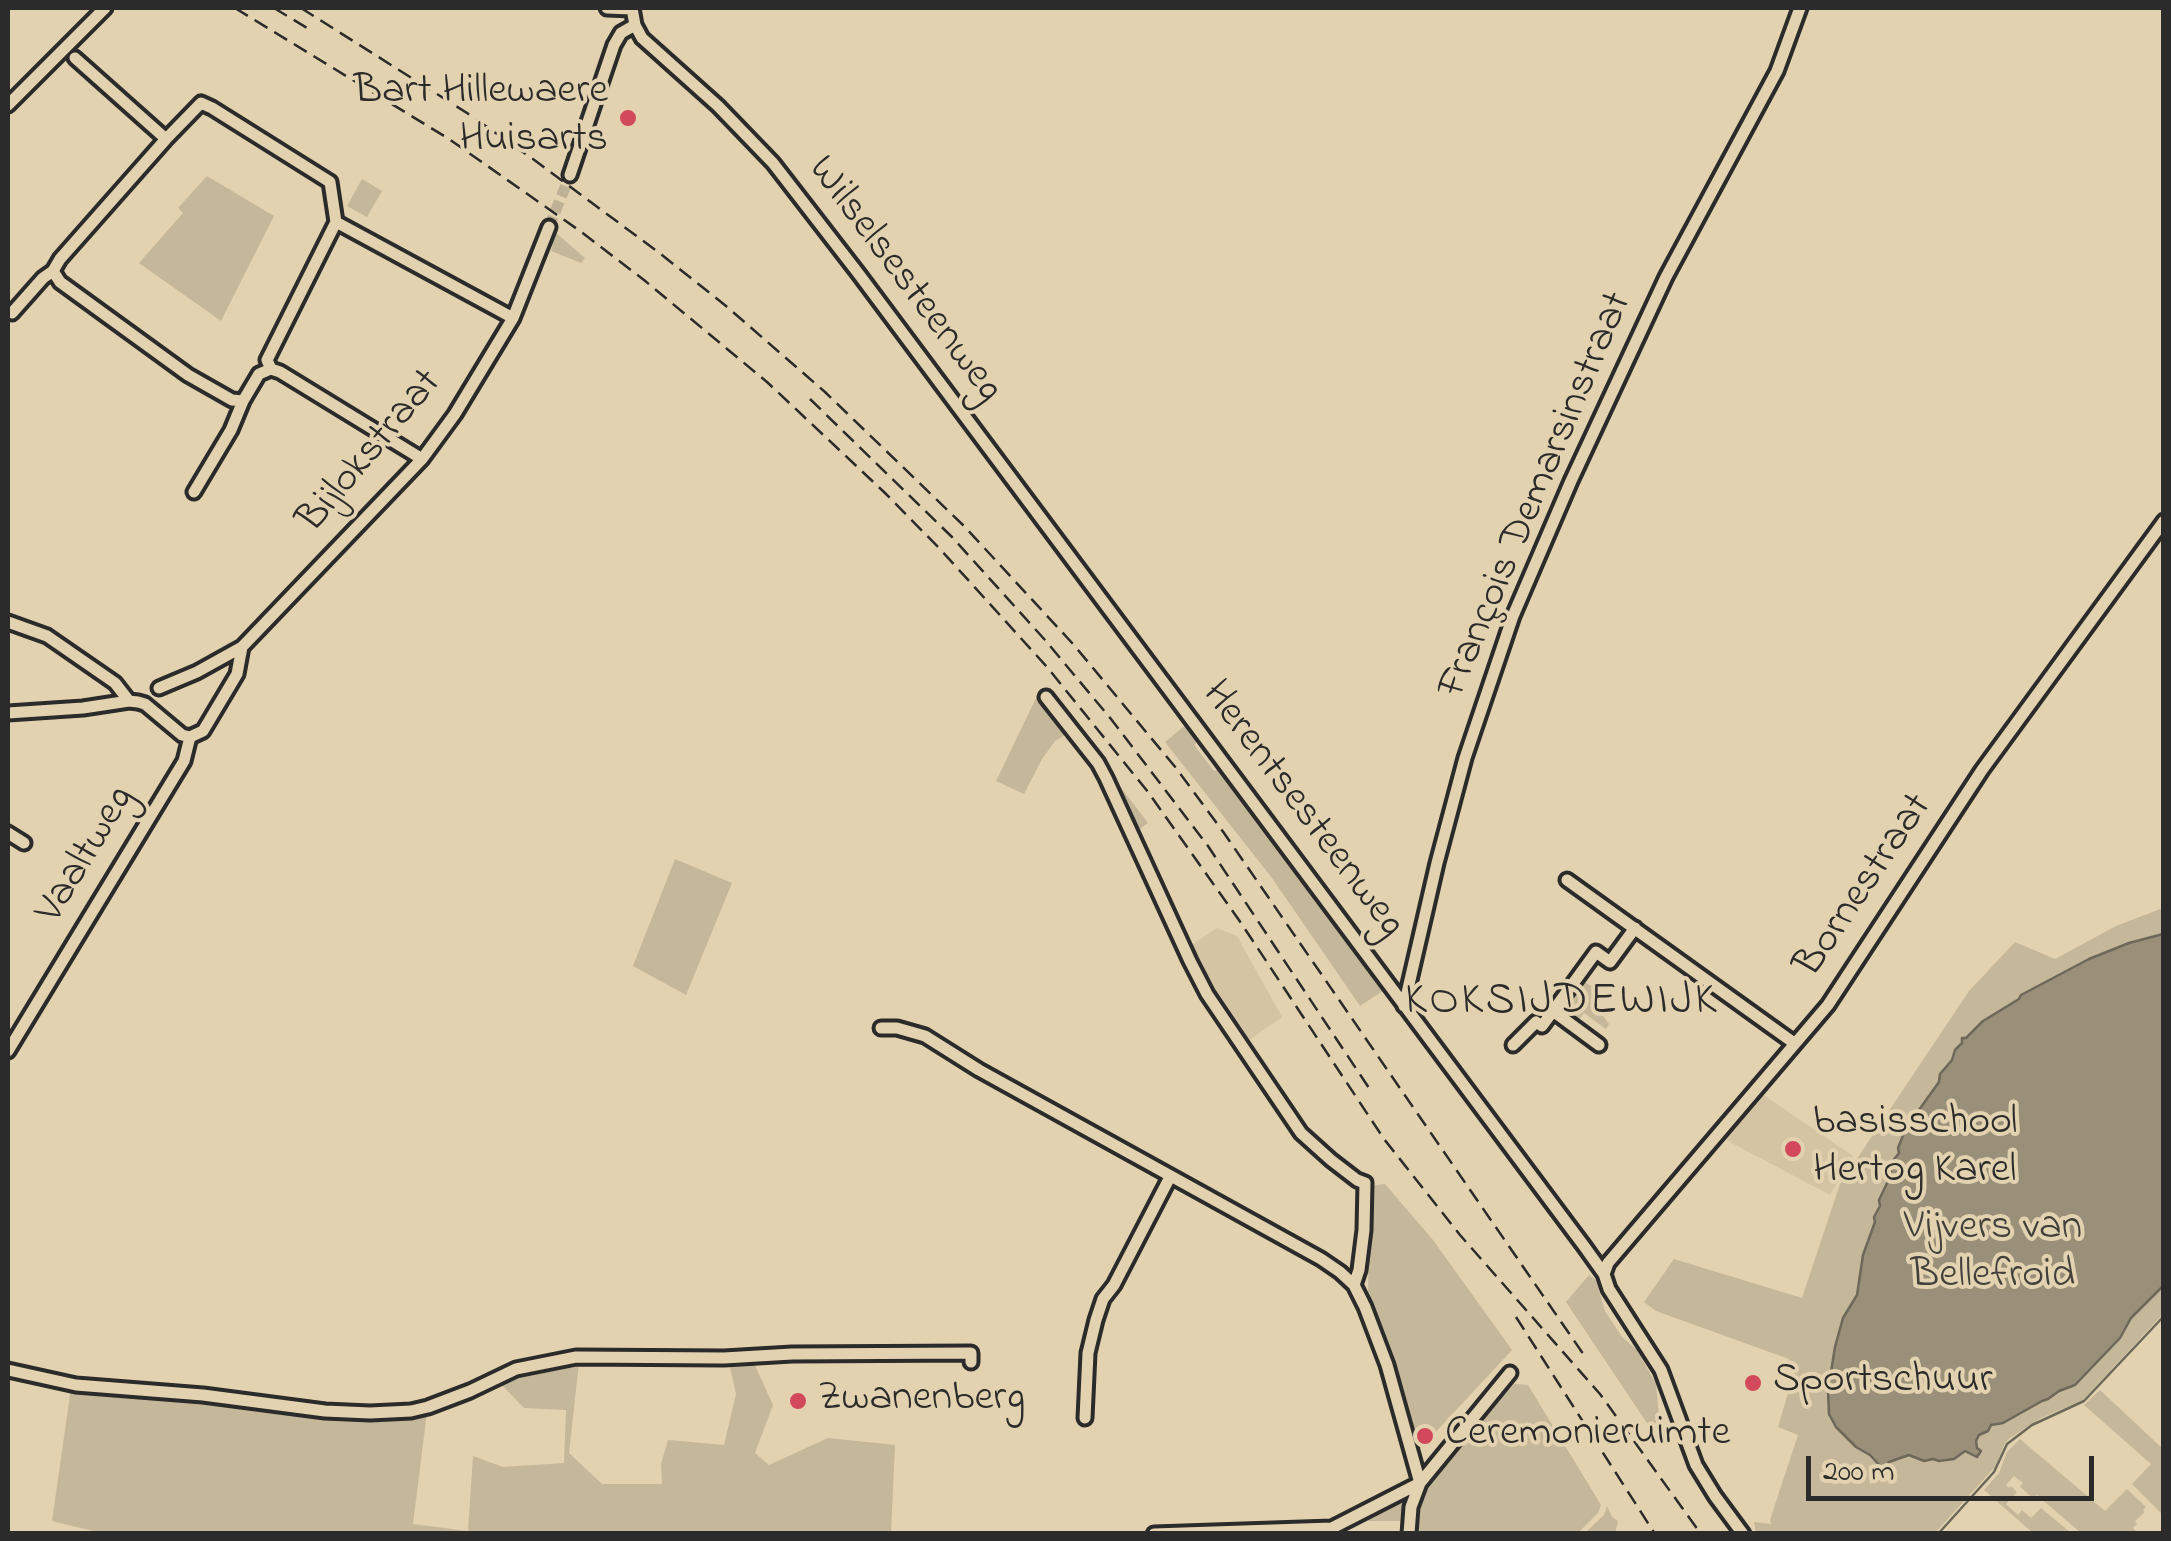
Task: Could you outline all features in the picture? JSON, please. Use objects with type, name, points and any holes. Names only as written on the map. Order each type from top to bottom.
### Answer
[{"type":"street","points":[[8,105],[104,8]]},
{"type":"street","points":[[570,175],[614,45],[621,33],[635,25],[632,8],[607,8]]},
{"type":"street","name":"François Demarsinstraat","points":[[1404,1006],[1465,758],[1514,616],[1571,481],[1666,277],[1768,89],[1800,8]]},
{"type":"street","name":"Wilselsesteenweg","points":[[635,25],[649,46],[718,106],[773,163],[1124,628]]},
{"type":"street","points":[[75,58],[166,139]]},
{"type":"street","points":[[12,313],[201,104],[330,182],[336,222],[267,360],[270,369]]},
{"type":"street","points":[[336,222],[513,318]]},
{"type":"street","name":"Bijlokstraat","points":[[159,688],[242,647],[422,459],[455,414],[513,318],[549,227]]},
{"type":"street","points":[[53,271],[60,282],[188,374],[232,400],[243,401]]},
{"type":"street","points":[[194,492],[259,374],[270,369],[422,459]]},
{"type":"street","name":"Bornestraat","points":[[1604,1274],[1608,1264],[1828,1005],[1982,770],[2164,521]]},
{"type":"street","points":[[8,622],[47,636],[114,682],[129,701]]},
{"type":"street","name":"Herentsesteenweg","points":[[1124,628],[1604,1274],[1611,1292],[1660,1370],[1696,1465],[1743,1534]]},
{"type":"street","name":"Bijlokstraat","points":[[222,699],[237,674],[242,647]]},
{"type":"street","points":[[1046,696],[1098,763],[1207,994],[1301,1132],[1312,1145],[1365,1183],[1364,1230],[1354,1285]]},
{"type":"street","name":"Vaaltweg","points":[[8,1050],[184,761],[190,737],[203,731],[222,699]]},
{"type":"street","points":[[8,713],[129,701],[145,704],[182,735],[190,737]]},
{"type":"street","points":[[8,833],[24,843]]},
{"type":"street","points":[[1567,880],[1794,1044]]},
{"type":"street","points":[[1513,1044],[1536,1022],[1542,1026],[1596,952],[1610,962],[1635,928]]},
{"type":"street","points":[[1553,1011],[1599,1045]]},
{"type":"street","points":[[881,1028],[898,1028],[925,1036],[1321,1259],[1354,1285],[1386,1365],[1420,1483]]},
{"type":"street","points":[[1085,1418],[1088,1353],[1103,1299],[1170,1177]]},
{"type":"street","points":[[8,1370],[60,1382],[325,1411],[390,1413],[446,1401],[516,1368],[576,1356],[724,1358],[971,1353],[971,1362]]},
{"type":"street","points":[[1410,1534],[1411,1507],[1420,1483],[1510,1372]]},
{"type":"street","points":[[1154,1534],[1332,1528],[1420,1483]]},
{"type":"shaded area","points":[[1217,928],[1237,936],[1282,1017],[1249,1040],[1190,946]]},
{"type":"shaded area","name":"Vijvers van Bellefroid","points":[[2163,934],[2163,1286],[2075,1385],[2003,1423],[1991,1425],[1979,1435],[1976,1441],[1981,1451],[1977,1457],[1965,1451],[1954,1459],[1939,1461],[1909,1455],[1882,1468],[1836,1427],[1829,1414],[1828,1391],[1843,1318],[1857,1295],[1874,1217],[1906,1128],[1939,1082],[1962,1038],[1983,1021],[2021,995],[2089,959]]},
{"type":"shaded area","name":"basisschool Hertog Karel","points":[[1758,1091],[1853,1156],[1830,1195],[1723,1136]]},
{"type":"green space","points":[[207,176],[274,216],[221,321],[139,263],[183,213],[178,208]]},
{"type":"green space","points":[[362,179],[382,191],[367,217],[347,206]]},
{"type":"green space","points":[[555,232],[585,258],[581,263],[551,251]]},
{"type":"green space","points":[[1037,696],[1068,733],[1055,741],[1042,759],[1024,794],[996,781]]},
{"type":"green space","points":[[1188,723],[1199,740],[1194,745],[1214,771],[1219,768],[1384,990],[1360,1006],[1272,878],[1165,742]]},
{"type":"green space","points":[[1107,769],[1148,823],[1134,833]]},
{"type":"green space","points":[[675,859],[732,883],[686,995],[633,966]]},
{"type":"green space","name":"Vijvers van Bellefroid","points":[[2163,908],[2163,1314],[2083,1400],[2039,1419],[2010,1438],[1995,1467],[1935,1533],[1756,1533],[1754,1522],[1771,1524],[1798,1435],[1778,1427],[1794,1373],[1786,1369],[1789,1359],[1656,1311],[1644,1302],[1674,1259],[1802,1298],[1840,1184],[1969,991],[2015,942],[2055,959],[2116,926]]},
{"type":"green space","name":"KOKSIJDEWIJK","points":[[1584,982],[1600,990],[1594,999],[1609,1024],[1606,1029],[1584,1013],[1577,1022],[1562,1011],[1575,986]]},
{"type":"green space","points":[[1385,1184],[1433,1240],[1512,1350],[1419,1450],[1368,1292],[1370,1186]]},
{"type":"green space","points":[[1589,1275],[1596,1280],[1605,1311],[1622,1337],[1637,1350],[1656,1384],[1660,1425],[1657,1438],[1566,1302]]},
{"type":"green space","points":[[753,1361],[773,1405],[755,1453],[769,1465],[828,1438],[895,1445],[891,1533],[105,1534],[52,1521],[71,1388],[262,1406],[427,1412],[413,1524],[468,1531],[473,1456],[503,1467],[564,1463],[566,1410],[524,1408],[499,1382],[534,1368],[579,1362],[569,1453],[602,1484],[662,1484],[661,1464],[668,1440],[724,1445],[736,1394],[729,1362]]},
{"type":"green space","points":[[1514,1384],[1528,1385],[1601,1505],[1598,1513],[1578,1533],[1418,1534],[1419,1507],[1428,1481]]},
{"type":"green space","points":[[2100,1390],[2163,1449],[2163,1515],[2132,1484],[2151,1464],[2084,1405]]},
{"type":"green space","points":[[2020,1439],[2105,1511],[2127,1489],[2146,1507],[2135,1521],[2133,1528],[2138,1533],[2081,1533],[2037,1495],[2033,1498],[2020,1487],[2023,1483],[2014,1476],[2006,1485],[2017,1492],[2006,1504],[2018,1515],[2022,1510],[2031,1518],[2041,1508],[2071,1533],[2033,1533],[1984,1490],[1999,1473],[2007,1452]]},
{"type":"green space","points":[[1404,1497],[1402,1521],[1355,1521]]},
{"type":"green space","points":[[1607,1506],[1618,1521],[1615,1533],[1585,1533],[1604,1515]]},
{"type":"waterway","points":[[1938,1534],[1994,1472],[2007,1444],[2032,1425],[2084,1401],[2164,1316]]},
{"type":"tunnel","points":[[549,227],[570,175]]},
{"type":"railway","points":[[235,8],[449,139],[644,280],[767,382],[940,549],[1047,667],[1148,792],[1241,923],[1384,1139],[1460,1235],[1600,1394],[1701,1534]]},
{"type":"railway","points":[[274,8],[312,31]]},
{"type":"railway","points":[[301,8],[467,113],[662,255],[825,392],[964,526],[1073,644],[1176,768],[1586,1358]]},
{"type":"railway","points":[[810,399],[952,537],[1111,719],[1208,846],[1369,1088]]},
{"type":"railway","points":[[1516,1317],[1655,1534]]},
{"type":"place","name":"Bart Hillewaere Huisarts","points":[[628,118]]},
{"type":"place","name":"basisschool Hertog Karel","points":[[1793,1149]]},
{"type":"place","name":"Sportschuur","points":[[1753,1383]]},
{"type":"place","name":"Zwanenberg","points":[[798,1401]]},
{"type":"place","name":"Ceremonieruimte","points":[[1425,1436]]},
{"type":"district","name":"KOKSIJDEWIJK","points":[[1562,1005]]}]
